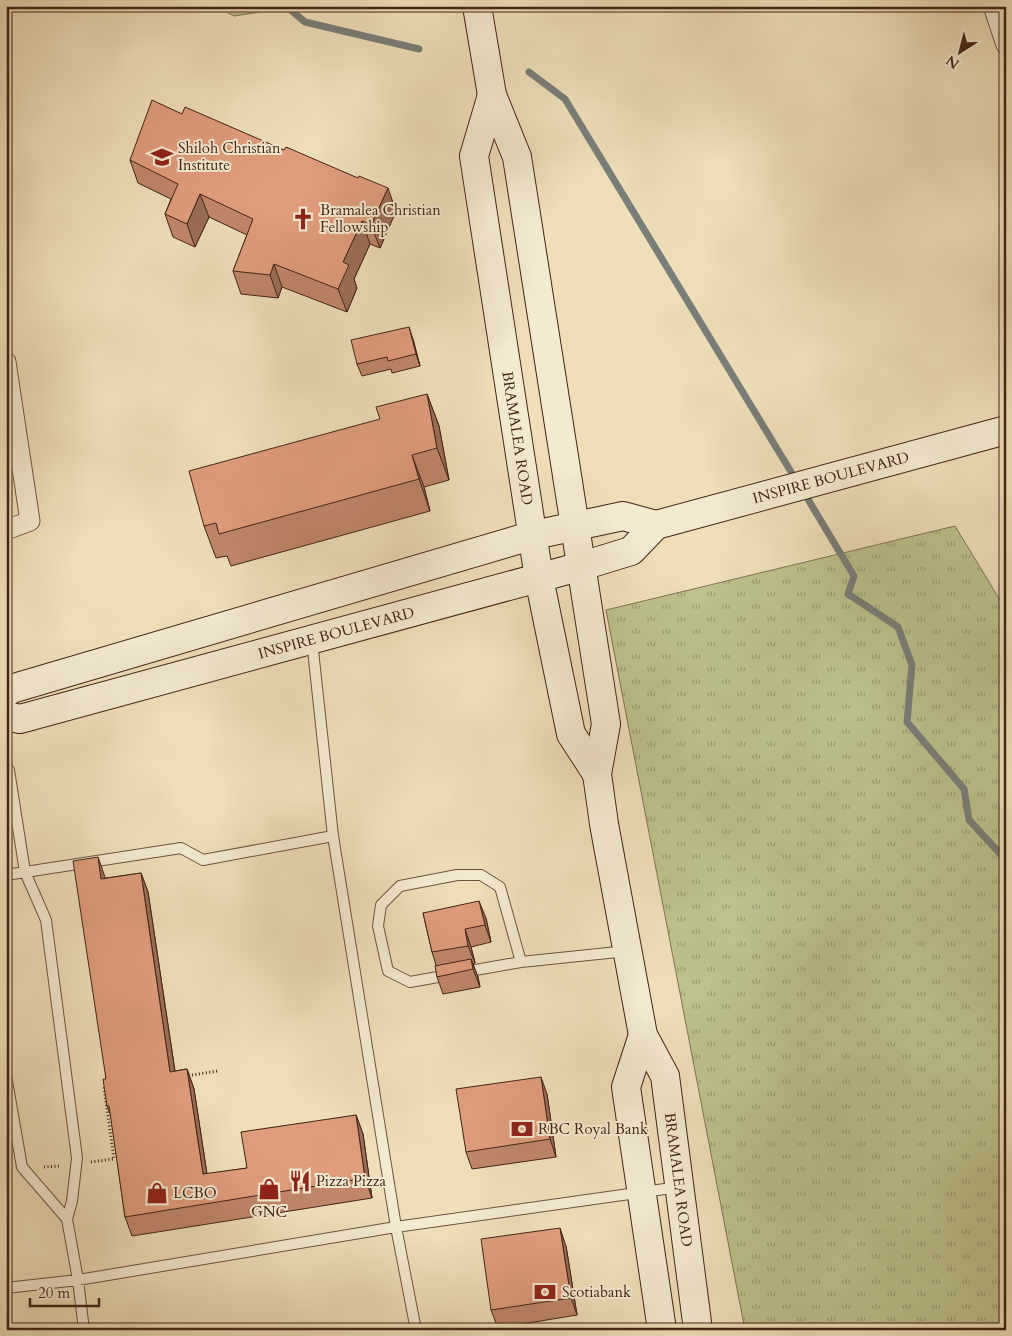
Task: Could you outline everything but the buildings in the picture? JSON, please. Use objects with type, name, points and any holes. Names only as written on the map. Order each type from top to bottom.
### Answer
[{"type":"main road","name":"BRAMALEA ROAD","points":[[478,6],[492,96],[517,156],[606,724],[597,774],[642,1034],[665,1076],[698,1330]]},
{"type":"main road","name":"BRAMALEA ROAD","points":[[492,96],[474,156],[534,535],[539,578],[571,734],[597,774]]},
{"type":"main road","name":"INSPIRE BOULEVARD","points":[[6,716],[20,719],[582,566],[631,551],[656,525],[1006,430]]},
{"type":"main road","points":[[6,693],[11,689],[534,535],[623,516],[656,525]]},
{"type":"main road","name":"BRAMALEA ROAD","points":[[642,1034],[626,1087],[662,1330]]},
{"type":"street","points":[[993,6],[1006,45]]},
{"type":"street","points":[[6,362],[30,521],[6,530]]},
{"type":"lane","points":[[312,640],[333,836],[396,1227],[416,1330]]},
{"type":"lane","points":[[6,766],[9,770],[25,872],[46,920],[77,1164],[67,1219],[78,1280],[84,1330]]},
{"type":"lane","points":[[6,875],[181,848],[203,860],[333,836]]},
{"type":"lane","points":[[521,962],[500,886],[480,875],[457,875],[400,886],[381,904],[378,926],[388,971],[410,982],[521,962],[627,951]]},
{"type":"lane","points":[[6,1075],[22,1167],[67,1219]]},
{"type":"lane","points":[[6,1288],[78,1280],[396,1227],[642,1194],[680,1187]]},
{"type":"path","points":[[180,1076],[218,1071]]},
{"type":"path","points":[[22,1167],[52,1167],[114,1159],[104,1087],[114,1086]]},
{"type":"green space","points":[[215,6],[299,6],[234,16]]},
{"type":"green space","points":[[955,526],[1006,610],[1006,1330],[745,1330],[606,610]]},
{"type":"waterway","points":[[286,6],[305,22],[419,49]]},
{"type":"waterway","points":[[529,72],[565,99],[796,480]]},
{"type":"waterway","points":[[803,491],[854,576],[848,594],[898,627],[912,665],[907,722],[964,789],[969,820],[1006,860]]},
{"type":"place","name":"Shiloh Christian Institute","points":[[162,157]]},
{"type":"place","name":"Bramalea Christian Fellowship","points":[[303,219]]},
{"type":"place","name":"RBC Royal Bank","points":[[522,1129]]},
{"type":"place","name":"Pizza Pizza","points":[[300,1181]]},
{"type":"place","name":"GNC","points":[[269,1189]]},
{"type":"place","name":"LCBO","points":[[157,1193]]},
{"type":"place","name":"Scotiabank","points":[[545,1292]]}]
